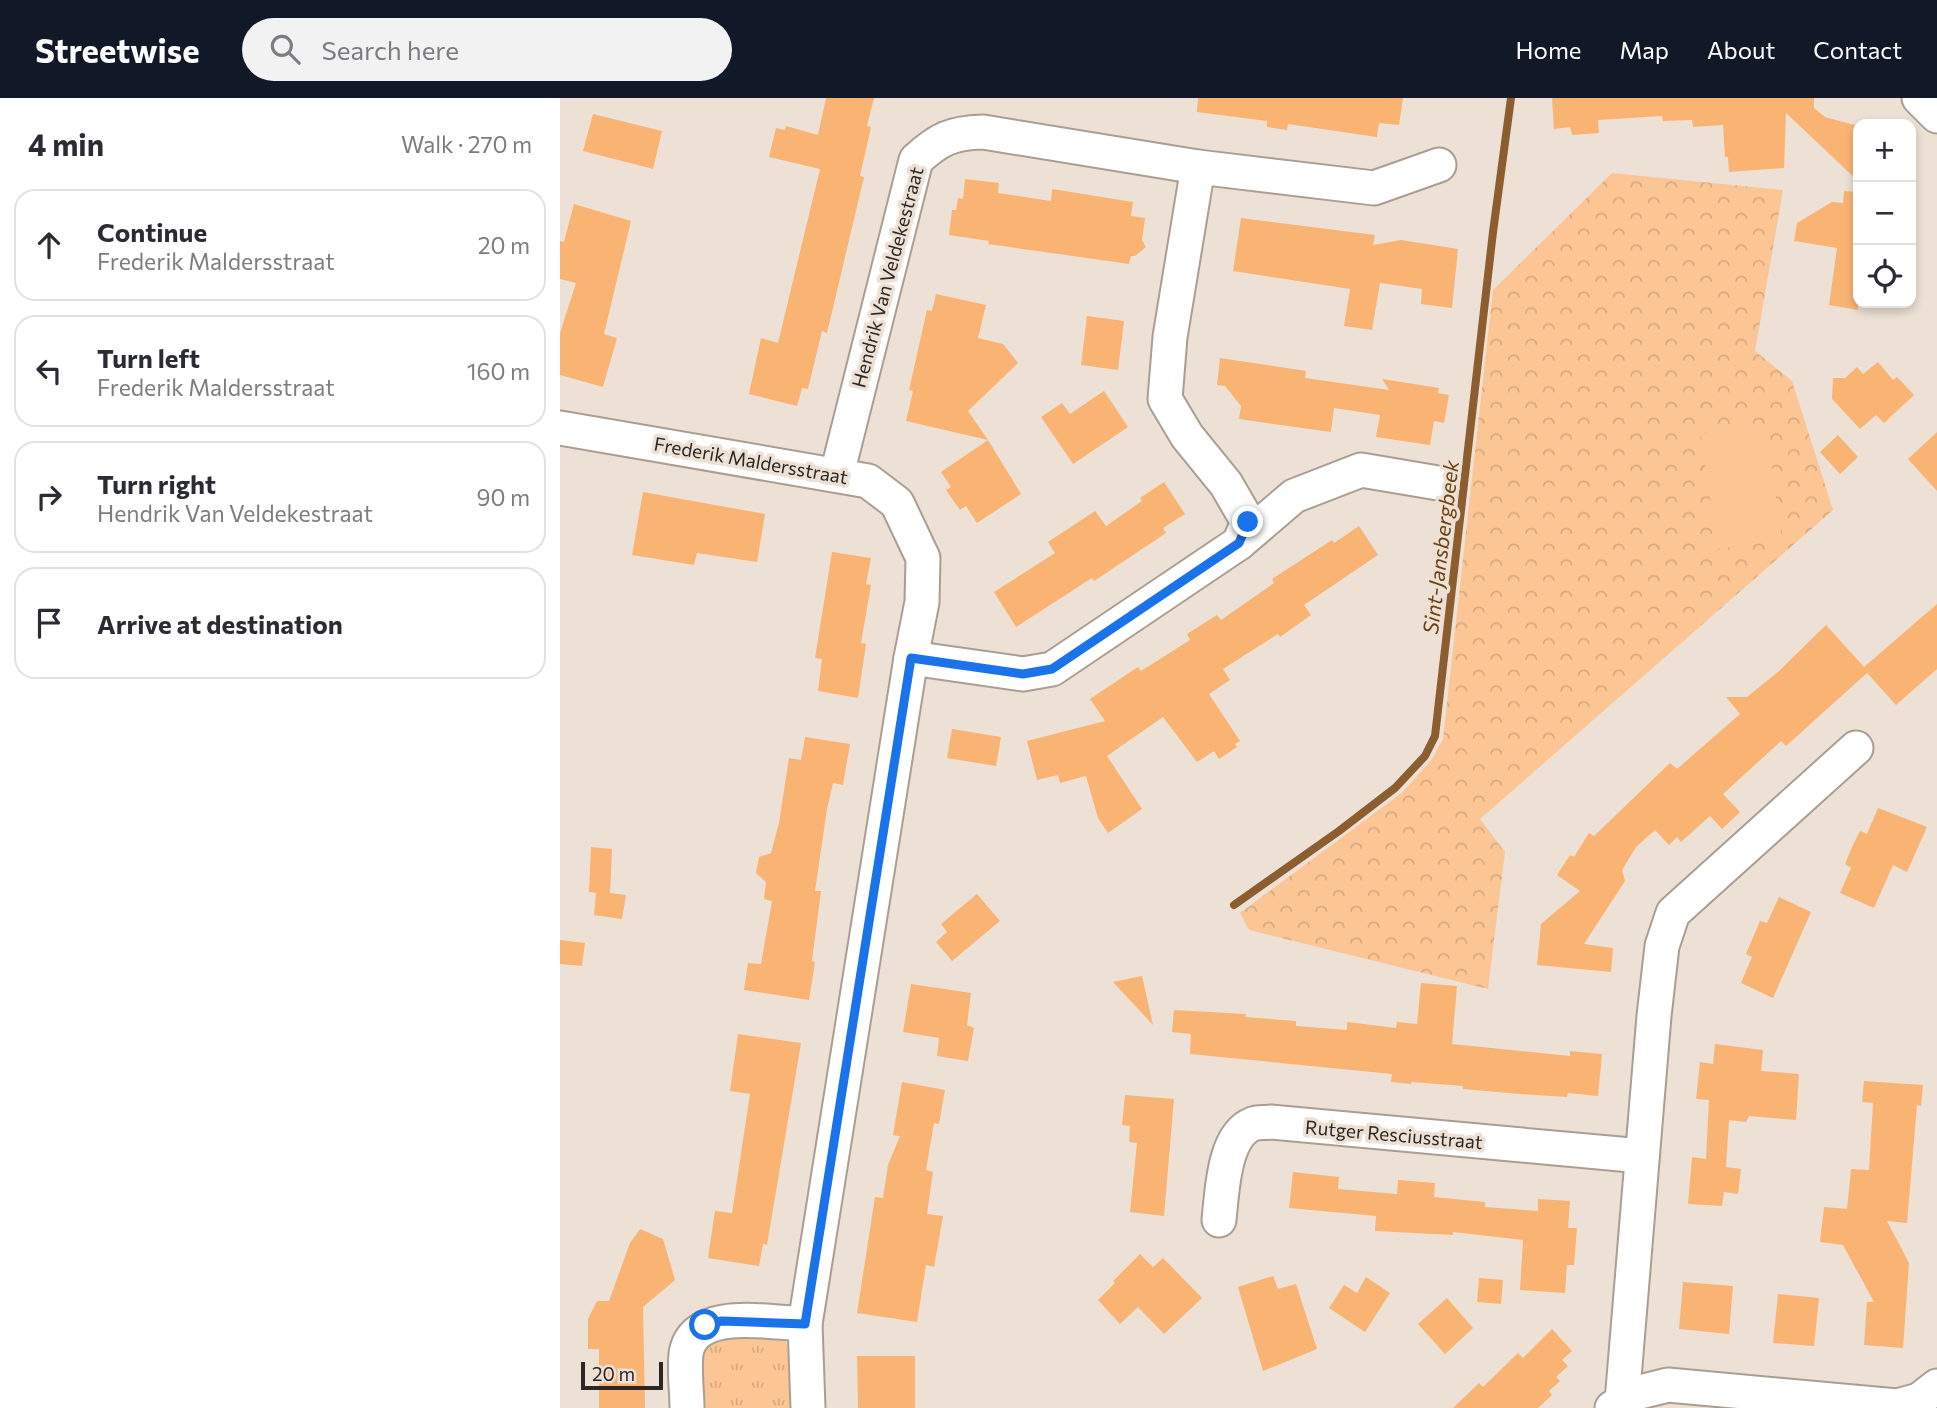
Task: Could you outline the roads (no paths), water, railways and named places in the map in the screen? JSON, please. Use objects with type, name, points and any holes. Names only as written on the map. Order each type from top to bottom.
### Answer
[{"type":"street","points":[[1919,98],[1937,116]]},
{"type":"street","name":"Hendrik Van Veldekestraat","points":[[837,474],[916,160],[935,142],[960,133],[983,132],[1198,167],[1374,188],[1439,165]]},
{"type":"street","points":[[1198,167],[1170,337],[1165,399],[1187,436],[1226,484],[1248,522],[1239,543]]},
{"type":"street","name":"Frederik Maldersstraat","points":[[560,428],[867,481],[897,503],[923,558],[922,601],[805,1324],[808,1408]]},
{"type":"street","points":[[911,658],[1023,674],[1052,669],[1239,543],[1294,496],[1361,470],[1437,483]]},
{"type":"street","points":[[1617,1405],[1661,946],[1673,913],[1856,748]]},
{"type":"street","name":"Rutger Resciusstraat","points":[[1219,1220],[1227,1160],[1237,1138],[1253,1124],[1270,1122],[1642,1156]]},
{"type":"street","points":[[687,1408],[686,1352],[694,1336],[705,1325],[722,1321],[805,1324]]},
{"type":"street","points":[[1617,1405],[1636,1393],[1668,1385],[1897,1406],[1919,1400],[1937,1386]]},
{"type":"waterway","name":"Sint-Jansbergbeek","points":[[1234,905],[1395,788],[1425,756],[1435,736],[1511,98]]}]
